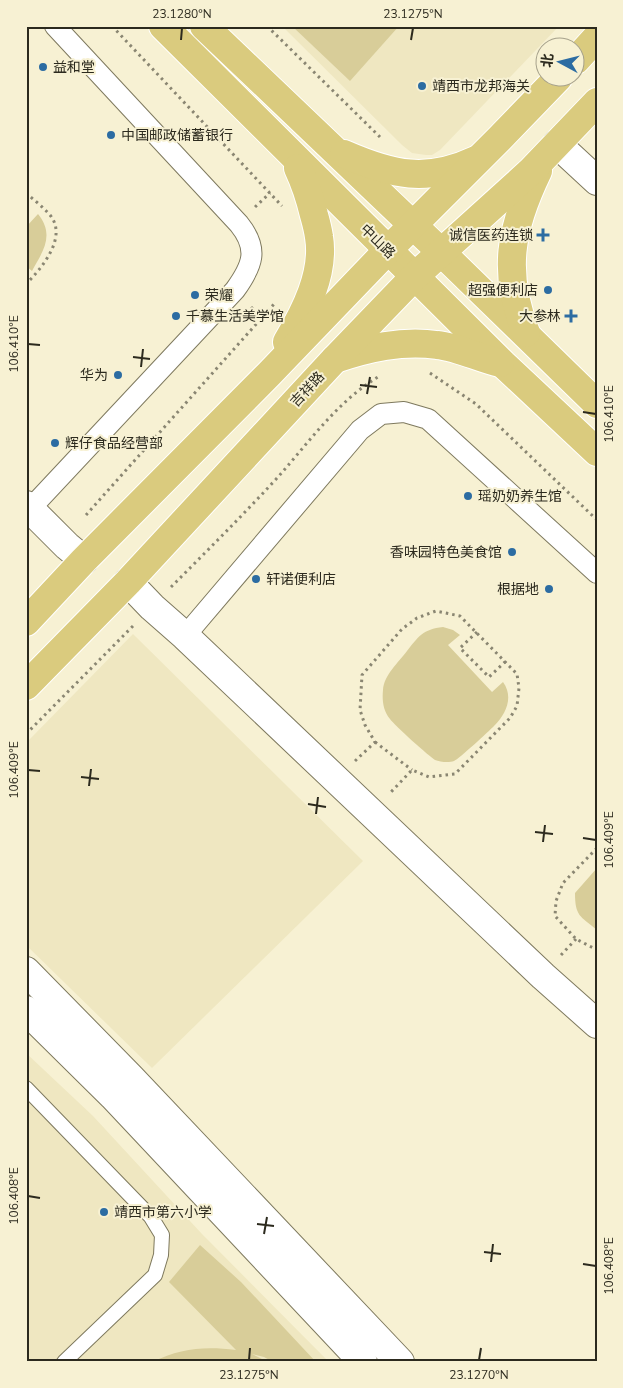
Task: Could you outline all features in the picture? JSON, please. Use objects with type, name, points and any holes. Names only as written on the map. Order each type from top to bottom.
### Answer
[{"type":"main road","name":"中山路","points":[[162,26],[291,156],[597,452]]},
{"type":"main road","points":[[204,26],[597,404]]},
{"type":"main road","points":[[586,50],[597,38]]},
{"type":"main road","points":[[26,622],[75,553],[269,374],[388,250],[548,88]]},
{"type":"main road","name":"吉祥路","points":[[26,686],[128,582],[334,360],[415,276],[531,171],[597,102]]},
{"type":"main road","points":[[326,144],[364,162],[405,174],[439,172],[465,165],[482,157]]},
{"type":"main road","points":[[528,337],[516,304],[512,274],[513,244],[522,205],[552,149]]},
{"type":"main road","points":[[269,374],[310,298],[315,283],[320,249],[309,194],[291,156]]},
{"type":"main road","points":[[334,360],[361,351],[386,346],[428,344],[459,350],[475,357],[504,364]]},
{"type":"street","points":[[55,26],[239,224],[248,235],[252,248],[251,264],[235,290],[28,507],[75,553]]},
{"type":"street","points":[[552,149],[597,181]]},
{"type":"street","points":[[185,636],[360,430],[381,414],[404,412],[428,420],[597,573]]},
{"type":"street","points":[[128,582],[152,607],[185,636],[370,813],[543,976],[597,1024]]},
{"type":"street","points":[[26,971],[131,1078],[400,1362]]},
{"type":"street","points":[[26,1010],[113,1096],[362,1362]]},
{"type":"lane","points":[[26,1088],[151,1217],[162,1235],[161,1255],[155,1275],[64,1362]]},
{"type":"path","points":[[112,26],[285,210]]},
{"type":"path","points":[[267,26],[386,143]]},
{"type":"path","points":[[26,193],[51,216],[55,226],[55,242],[50,255],[26,284]]},
{"type":"path","points":[[26,274],[32,279]]},
{"type":"path","points":[[75,553],[81,521],[281,296]]},
{"type":"path","points":[[436,611],[460,616],[506,661],[517,674],[519,688],[517,706],[510,718],[456,774],[429,777],[412,770],[375,742],[365,725],[360,710],[362,675],[402,629],[417,618],[436,611]]},
{"type":"path","points":[[476,632],[460,648],[488,677],[506,661]]},
{"type":"path","points":[[336,779],[375,742]]},
{"type":"path","points":[[370,813],[412,770]]},
{"type":"path","points":[[597,848],[563,883],[556,900],[555,916],[576,939],[597,950]]},
{"type":"shaded area","name":"靖西市龙邦海关","points":[[282,26],[559,26],[547,38],[536,38],[536,50],[440,150],[432,155],[426,155],[412,153]]},
{"type":"shaded area","points":[[292,26],[399,26],[350,81]]},
{"type":"shaded area","points":[[38,214],[46,229],[46,243],[32,271],[26,266],[26,227]]},
{"type":"shaded area","points":[[443,627],[453,630],[460,635],[448,645],[492,692],[503,682],[508,694],[505,711],[494,726],[457,759],[447,762],[435,760],[398,728],[386,712],[383,698],[386,679],[414,642],[422,634]]},
{"type":"shaded area","points":[[133,634],[363,861],[152,1068],[26,945],[26,743]]},
{"type":"shaded area","points":[[597,868],[597,930],[586,922],[577,911],[575,893]]},
{"type":"shaded area","name":"靖西市第六小学","points":[[26,1053],[93,1116],[202,1234],[329,1362],[26,1362]]},
{"type":"shaded area","points":[[200,1245],[241,1282],[316,1362],[273,1362],[252,1354],[268,1362],[152,1362],[193,1349],[236,1350],[169,1282]]},
{"type":"place","name":"益和堂","points":[[43,67]]},
{"type":"place","name":"靖西市龙邦海关","points":[[422,86]]},
{"type":"place","name":"中国邮政储蓄银行","points":[[111,135]]},
{"type":"place","name":"诚信医药连锁","points":[[543,235]]},
{"type":"place","name":"超强便利店","points":[[548,290]]},
{"type":"place","name":"荣耀","points":[[195,295]]},
{"type":"place","name":"千慕生活美学馆","points":[[176,316]]},
{"type":"place","name":"大参林","points":[[571,316]]},
{"type":"place","name":"华为","points":[[118,375]]},
{"type":"place","name":"辉仔食品经营部","points":[[55,443]]},
{"type":"place","name":"瑶奶奶养生馆","points":[[468,496]]},
{"type":"place","name":"香味园特色美食馆","points":[[512,552]]},
{"type":"place","name":"轩诺便利店","points":[[256,579]]},
{"type":"place","name":"根据地","points":[[549,589]]},
{"type":"place","name":"靖西市第六小学","points":[[104,1212]]}]
